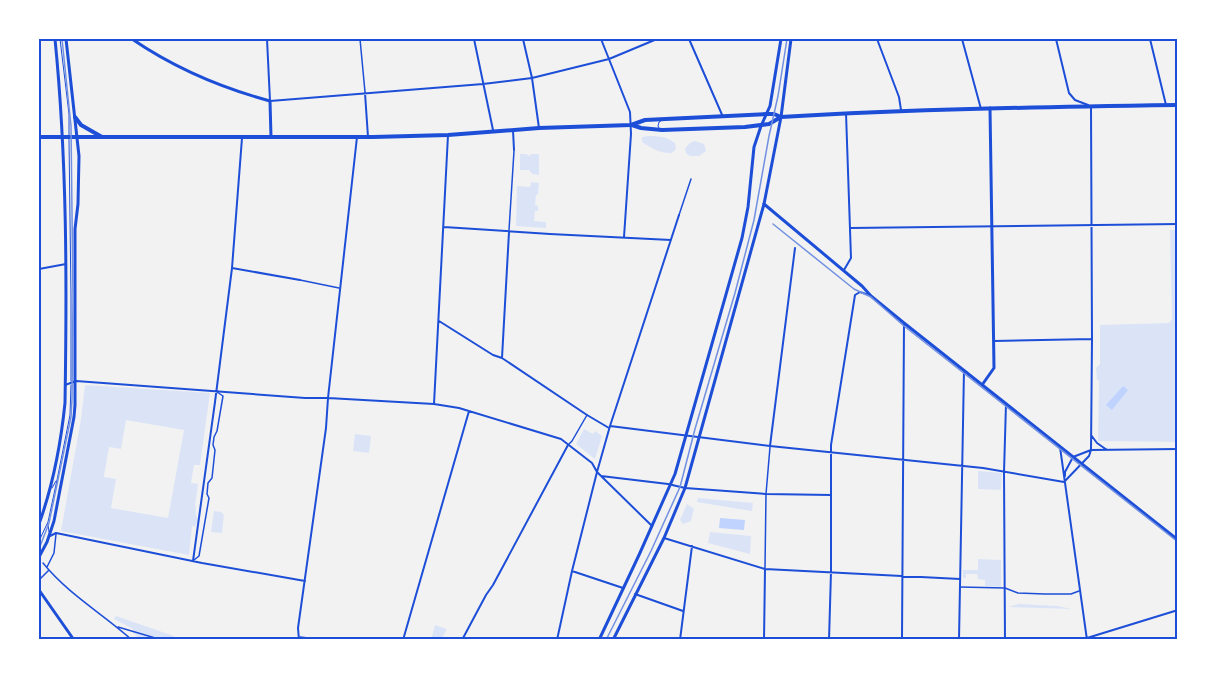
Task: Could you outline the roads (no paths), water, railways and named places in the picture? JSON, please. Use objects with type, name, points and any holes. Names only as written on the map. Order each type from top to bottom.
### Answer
[{"type":"main road","points":[[39,524],[63,420],[65,385],[66,264],[55,39]]},
{"type":"main road","points":[[39,557],[50,536],[59,494],[74,417],[76,381],[75,229],[79,160],[66,39]]},
{"type":"main road","points":[[132,39],[153,54],[200,76],[233,90],[270,101],[271,137]]},
{"type":"main road","points":[[599,640],[675,474],[687,435],[742,238],[748,207],[754,147],[772,95],[781,39]]},
{"type":"main road","points":[[613,640],[664,538],[685,488],[764,204],[781,117],[791,39]]},
{"type":"main road","points":[[39,137],[448,135],[539,128],[631,125],[645,120],[767,114],[781,117],[981,108],[1178,105]]},
{"type":"main road","points":[[982,385],[994,368],[990,108]]},
{"type":"main road","points":[[75,117],[81,125],[102,138]]},
{"type":"main road","points":[[631,125],[662,130],[761,126],[781,117]]},
{"type":"main road","points":[[764,204],[844,270],[904,324],[1178,540]]},
{"type":"main road","points":[[39,590],[74,640]]},
{"type":"street","points":[[267,39],[270,101],[532,78],[609,59],[657,39]]},
{"type":"street","points":[[360,39],[368,136]]},
{"type":"street","points":[[474,39],[493,131]]},
{"type":"street","points":[[523,39],[532,78],[539,128]]},
{"type":"street","points":[[601,39],[630,112],[624,237]]},
{"type":"street","points":[[689,39],[723,117]]},
{"type":"street","points":[[877,39],[900,97],[901,111]]},
{"type":"street","points":[[962,39],[981,108]]},
{"type":"street","points":[[1056,39],[1071,97],[1091,106],[1091,450],[1089,456],[1064,482]]},
{"type":"street","points":[[1150,39],[1166,105]]},
{"type":"street","points":[[844,270],[851,258],[846,113]]},
{"type":"street","points":[[502,358],[514,150],[513,130]]},
{"type":"street","points":[[434,404],[448,135]]},
{"type":"street","points":[[193,561],[232,268],[242,137]]},
{"type":"street","points":[[325,640],[299,638],[298,628],[326,428],[357,137]]},
{"type":"street","points":[[557,640],[572,571],[610,427],[691,179]]},
{"type":"street","points":[[850,228],[1178,225]]},
{"type":"street","points":[[444,227],[670,240]]},
{"type":"street","points":[[764,640],[766,494],[795,248]]},
{"type":"street","points":[[39,269],[66,264]]},
{"type":"street","points":[[232,268],[340,288]]},
{"type":"street","points":[[829,640],[831,452],[855,295],[860,292],[872,296]]},
{"type":"street","points":[[438,321],[493,355],[502,358],[587,415],[610,427],[962,466],[1064,482]]},
{"type":"street","points":[[902,640],[904,324]]},
{"type":"street","points":[[994,341],[1092,339]]},
{"type":"street","points":[[959,640],[964,370]]},
{"type":"street","points":[[65,385],[76,381],[305,398],[434,404],[469,411],[561,439],[592,463],[597,472],[651,525]]},
{"type":"street","points":[[193,561],[198,556],[207,517],[208,483],[212,478],[215,450],[214,437],[223,396],[216,391]]},
{"type":"street","points":[[1005,640],[1006,404]]},
{"type":"street","points":[[403,640],[469,411]]},
{"type":"street","points":[[462,640],[568,445],[587,415]]},
{"type":"street","points":[[1091,435],[1107,450]]},
{"type":"street","points":[[1060,447],[1087,639],[1178,610]]},
{"type":"street","points":[[1064,482],[1065,472],[1073,457],[1091,450],[1178,449]]},
{"type":"street","points":[[601,476],[670,484],[685,488],[766,494],[831,495]]},
{"type":"street","points":[[50,536],[56,533],[305,581]]},
{"type":"street","points":[[46,567],[54,554],[56,533]]},
{"type":"street","points":[[664,538],[765,568],[960,579]]},
{"type":"street","points":[[680,640],[692,546]]},
{"type":"street","points":[[43,563],[67,588],[132,640]]},
{"type":"street","points":[[39,580],[49,570]]},
{"type":"street","points":[[572,571],[623,588]]},
{"type":"street","points":[[960,587],[1005,588],[1018,593],[1046,594],[1071,594],[1080,590]]},
{"type":"street","points":[[635,594],[684,611]]},
{"type":"street","points":[[117,627],[162,640]]},
{"type":"lane","points":[[39,541],[48,522],[70,416],[69,120],[60,39]]},
{"type":"lane","points":[[662,130],[658,126],[659,122],[665,119]]},
{"type":"lane","points":[[71,374],[76,381]]},
{"type":"lane","points":[[48,493],[57,480]]},
{"type":"lane","points":[[48,522],[50,536]]},
{"type":"water","points":[[1123,386],[1128,390],[1112,410],[1106,405]]},
{"type":"water","points":[[720,518],[745,520],[744,530],[719,528]]},
{"type":"tram line","points":[[39,549],[49,523],[71,417],[72,399],[71,126],[62,39]]},
{"type":"tram line","points":[[606,640],[680,487],[754,220],[787,39]]},
{"type":"tram line","points":[[773,224],[854,289],[871,297],[904,326],[1178,542]]}]
